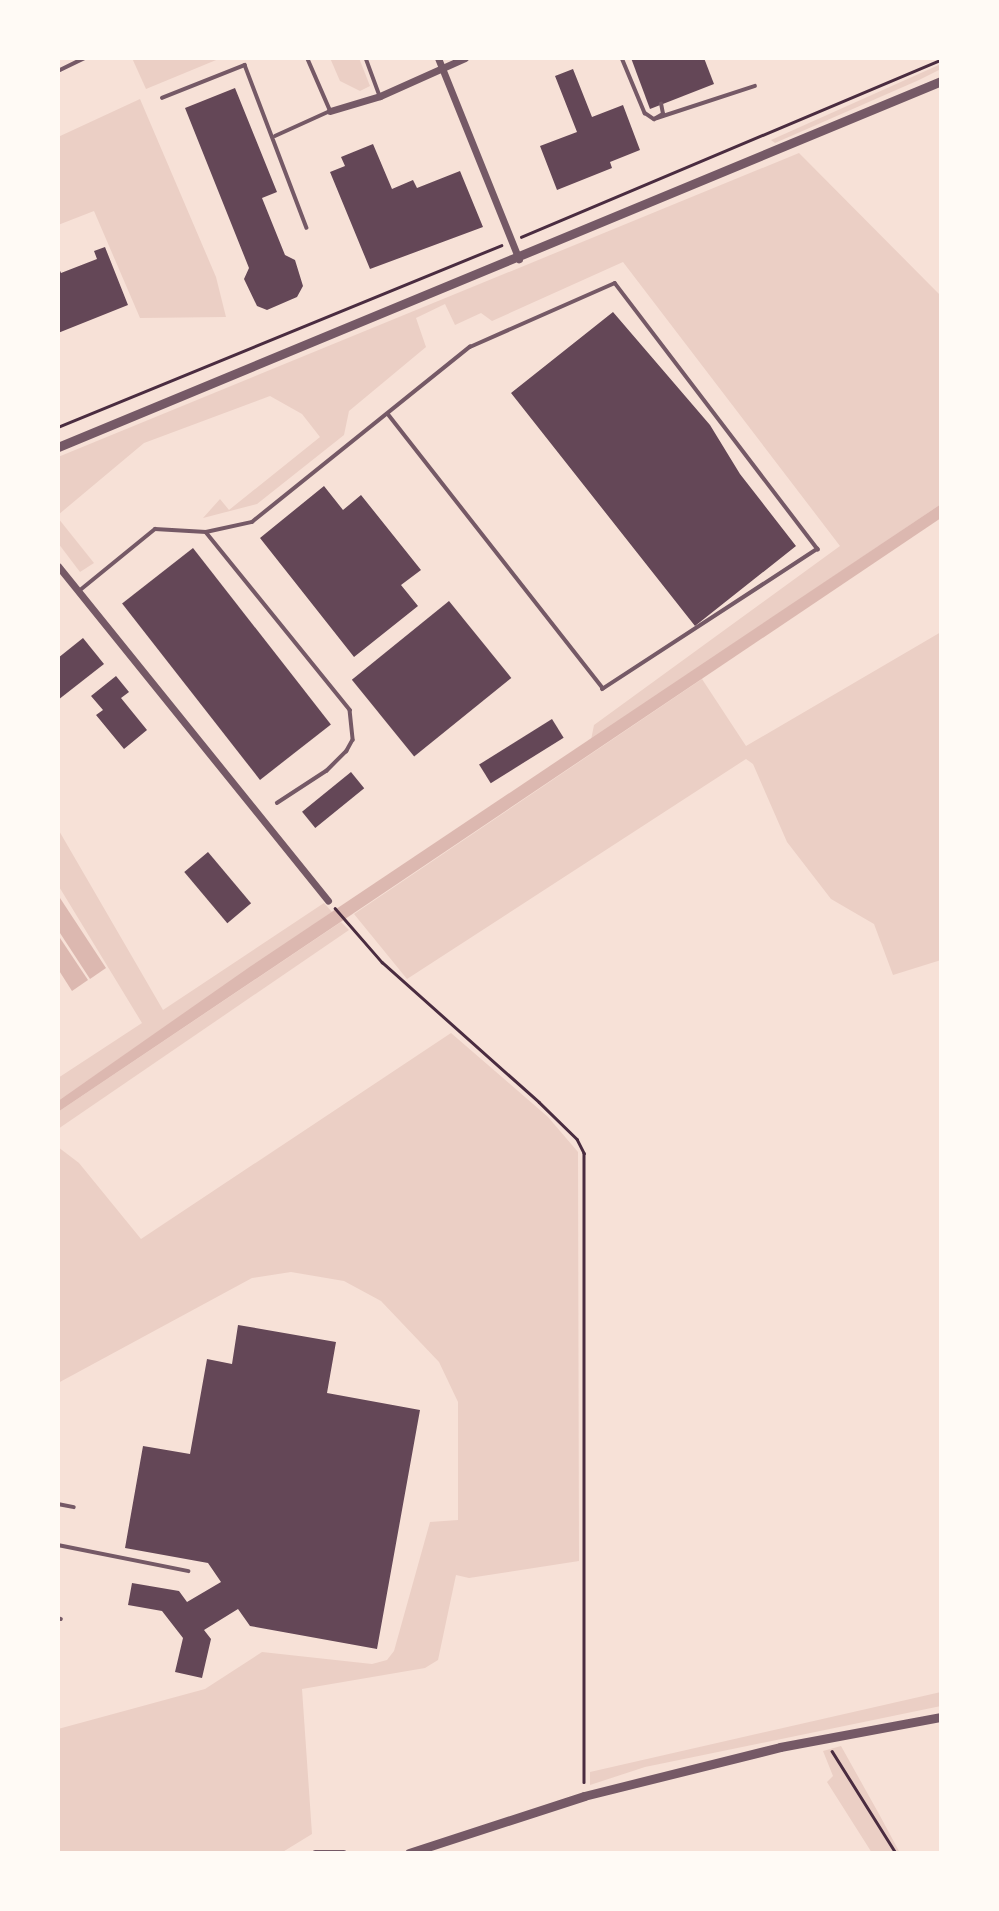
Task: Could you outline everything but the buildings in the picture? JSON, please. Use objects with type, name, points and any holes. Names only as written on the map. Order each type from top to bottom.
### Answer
[{"type":"street","points":[[438,58],[519,259]]},
{"type":"street","points":[[330,111],[380,96],[466,58]]},
{"type":"street","points":[[58,447],[519,259],[941,82]]},
{"type":"street","points":[[58,566],[328,901]]},
{"type":"street","points":[[410,1853],[584,1796],[824,1740],[941,1717]]},
{"type":"street","points":[[425,1853],[434,1845]]},
{"type":"street","points":[[314,1853],[343,1853]]},
{"type":"lane","points":[[58,71],[85,58]]},
{"type":"lane","points":[[275,136],[330,111],[307,58]]},
{"type":"lane","points":[[366,58],[380,96]]},
{"type":"lane","points":[[622,58],[645,113],[654,118],[755,86]]},
{"type":"lane","points":[[162,98],[246,65],[275,136],[307,228]]},
{"type":"lane","points":[[654,118],[663,114],[661,104]]},
{"type":"lane","points":[[79,591],[155,529],[206,532],[252,522],[470,347],[614,282],[818,549],[603,688],[388,415]]},
{"type":"lane","points":[[206,532],[351,710],[353,731],[347,751],[327,771],[278,803]]},
{"type":"lane","points":[[58,1504],[74,1507]]},
{"type":"lane","points":[[58,1545],[188,1571]]},
{"type":"path","points":[[525,235],[941,60]]},
{"type":"path","points":[[58,427],[496,247]]},
{"type":"path","points":[[328,901],[382,962],[539,1102],[577,1139],[584,1153],[584,1796]]},
{"type":"path","points":[[824,1740],[895,1853]]},
{"type":"shaded area","points":[[132,58],[221,58],[146,89]]},
{"type":"shaded area","points":[[330,58],[359,58],[370,86],[360,91],[340,81]]},
{"type":"shaded area","points":[[941,64],[941,69],[919,80],[775,143],[771,140]]},
{"type":"shaded area","points":[[140,99],[216,277],[226,317],[140,318],[94,211],[58,225],[58,137]]},
{"type":"shaded area","points":[[799,153],[941,296],[941,504],[591,740],[594,725],[840,546],[623,262],[492,321],[481,313],[455,325],[445,304],[416,318],[426,347],[349,411],[344,435],[257,504],[203,518],[220,499],[229,510],[320,437],[302,414],[270,396],[144,443],[58,515],[58,457]]},
{"type":"shaded area","points":[[941,504],[941,518],[58,1112],[58,1101],[251,966]]},
{"type":"shaded area","points":[[58,518],[94,563],[80,572],[58,543]]},
{"type":"shaded area","points":[[941,632],[941,960],[893,975],[874,924],[831,899],[787,842],[753,764],[746,759],[407,979],[354,914],[702,679],[746,746]]},
{"type":"shaded area","points":[[58,829],[163,1010],[324,903],[332,912],[58,1101],[58,1078],[142,1023],[58,885]]},
{"type":"shaded area","points":[[58,895],[106,968],[90,979],[58,930]]},
{"type":"shaded area","points":[[341,922],[349,930],[58,1129],[58,1112]]},
{"type":"shaded area","points":[[58,935],[88,980],[72,991],[58,969]]},
{"type":"shaded area","points":[[451,1033],[548,1117],[578,1152],[579,1561],[469,1578],[456,1575],[438,1660],[425,1668],[302,1689],[312,1834],[281,1853],[58,1853],[58,1729],[205,1689],[262,1652],[372,1664],[387,1660],[394,1651],[430,1522],[458,1520],[458,1402],[439,1362],[381,1301],[344,1281],[291,1272],[252,1278],[58,1383],[58,1147],[79,1163],[141,1239]]},
{"type":"shaded area","points":[[941,1692],[941,1706],[645,1767],[590,1785],[590,1772]]},
{"type":"shaded area","points":[[841,1746],[900,1853],[872,1853],[827,1782],[833,1776],[823,1751]]}]
